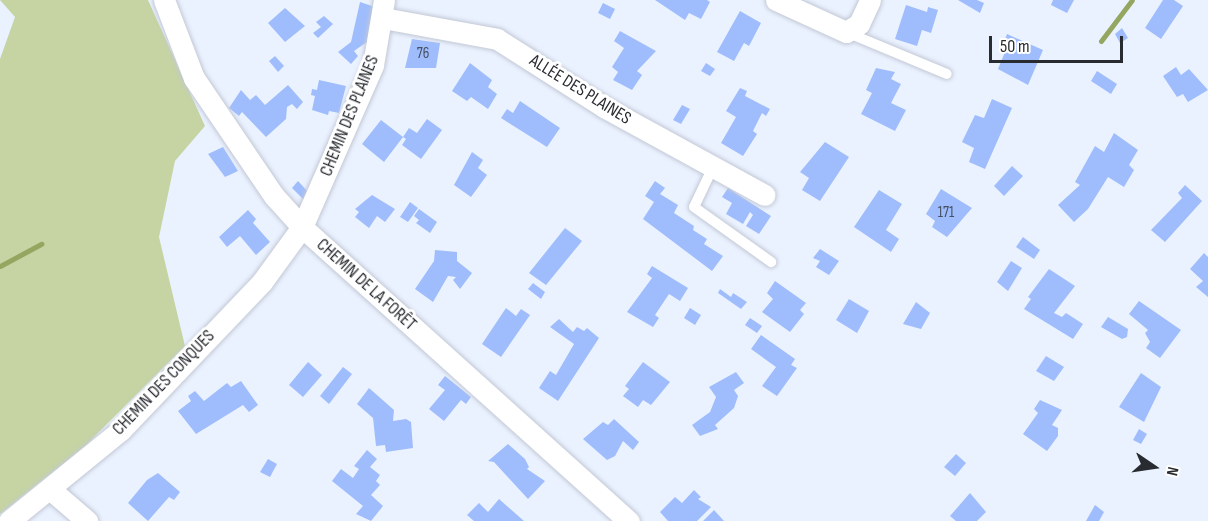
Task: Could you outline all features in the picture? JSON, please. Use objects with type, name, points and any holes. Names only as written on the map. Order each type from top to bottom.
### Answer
[{"type":"street","name":"CHEMIN DE LA FORÊT","points":[[164,0],[194,78],[274,196],[302,228],[629,521]]},
{"type":"street","points":[[776,0],[846,32],[859,24],[870,0]]},
{"type":"street","name":"CHEMIN DES PLAINES","points":[[302,228],[373,65],[384,9]]},
{"type":"street","name":"ALLÉE DES PLAINES","points":[[384,9],[497,39],[604,107],[765,195]]},
{"type":"street","name":"CHEMIN DES CONQUES","points":[[9,521],[51,490],[121,430],[262,282],[302,228]]},
{"type":"street","points":[[51,490],[87,521]]},
{"type":"lane","points":[[846,32],[946,74]]},
{"type":"lane","points":[[713,167],[694,207],[771,261]]},
{"type":"green space","points":[[0,0],[148,0],[205,126],[175,161],[159,237],[185,346],[86,445],[0,514],[0,59],[15,17]]},
{"type":"building","points":[[655,0],[707,0],[710,2],[701,19],[689,13],[685,20]]},
{"type":"building","points":[[958,0],[977,0],[984,3],[980,13]]},
{"type":"building","points":[[1053,0],[1074,0],[1067,13],[1051,5]]},
{"type":"building","points":[[1163,0],[1174,0],[1183,6],[1161,39],[1145,28]]},
{"type":"building","points":[[360,2],[375,7],[367,42],[354,51],[358,56],[351,64],[338,52],[351,42]]},
{"type":"building","points":[[603,3],[615,9],[610,19],[598,13]]},
{"type":"building","points":[[906,5],[927,12],[928,7],[938,10],[931,33],[922,30],[917,46],[895,39]]},
{"type":"building","points":[[285,8],[305,26],[285,42],[268,23]]},
{"type":"building","points":[[740,11],[761,23],[749,46],[744,43],[734,61],[717,52]]},
{"type":"building","points":[[324,16],[333,24],[318,38],[313,33],[321,27],[316,22]]},
{"type":"building","points":[[1122,28],[1128,38],[1120,43],[1115,34]]},
{"type":"building","points":[[620,31],[656,51],[637,71],[642,75],[632,90],[613,80],[618,72],[612,67],[624,48],[614,41]]},
{"type":"building","points":[[1007,34],[1043,50],[1028,85],[998,69],[1007,47],[1003,45]]},
{"type":"building","points":[[412,39],[440,43],[436,68],[405,68]]},
{"type":"building","points":[[275,56],[284,66],[278,72],[269,61]]},
{"type":"building","points":[[470,63],[492,80],[488,87],[497,94],[488,109],[471,97],[467,101],[452,91]]},
{"type":"building","points":[[706,63],[715,69],[710,76],[701,71]]},
{"type":"building","points":[[1176,67],[1181,75],[1189,69],[1208,90],[1188,102],[1183,94],[1177,97],[1163,76]]},
{"type":"building","points":[[876,68],[895,72],[891,79],[901,84],[891,103],[906,110],[895,131],[861,114],[872,93],[866,90]]},
{"type":"building","points":[[1097,71],[1117,84],[1111,94],[1091,81]]},
{"type":"building","points":[[319,80],[346,86],[339,113],[329,111],[328,115],[312,110],[315,96],[311,95],[312,89],[317,90]]},
{"type":"building","points":[[288,85],[303,102],[297,109],[292,104],[287,107],[286,119],[266,137],[242,112],[239,116],[229,108],[241,90],[250,100],[256,95],[265,105]]},
{"type":"building","points":[[740,88],[747,91],[745,96],[770,109],[766,116],[762,113],[753,131],[757,134],[743,156],[721,143],[736,117],[726,111]]},
{"type":"building","points":[[992,99],[1012,108],[985,169],[969,162],[974,148],[962,142],[975,115],[984,118]]},
{"type":"building","points":[[520,101],[560,128],[547,147],[501,118],[507,109],[513,113]]},
{"type":"building","points":[[682,105],[690,109],[681,124],[673,120]]},
{"type":"building","points":[[427,119],[442,130],[421,159],[402,145],[406,139],[403,137],[409,128],[417,133]]},
{"type":"building","points":[[381,120],[403,137],[384,162],[362,144]]},
{"type":"building","points":[[1114,133],[1138,150],[1129,165],[1134,170],[1124,187],[1108,177],[1088,209],[1074,222],[1058,205],[1080,185],[1075,182],[1095,146],[1104,152]]},
{"type":"building","points":[[825,142],[849,157],[820,201],[802,190],[809,178],[800,172]]},
{"type":"building","points":[[223,147],[238,171],[225,177],[208,154]]},
{"type":"building","points":[[472,152],[483,160],[478,168],[487,175],[471,197],[454,185]]},
{"type":"building","points":[[1012,166],[1023,176],[1004,196],[994,186]]},
{"type":"building","points":[[298,181],[310,194],[305,201],[292,188]]},
{"type":"building","points":[[655,181],[665,188],[660,194],[678,205],[674,213],[694,226],[693,230],[707,239],[704,244],[723,256],[712,271],[643,219],[654,202],[645,196]]},
{"type":"building","points":[[1185,185],[1202,201],[1165,242],[1151,230],[1182,198],[1178,193]]},
{"type":"building","points":[[728,188],[771,216],[759,234],[746,226],[753,215],[750,212],[743,224],[726,214],[732,203],[722,197]]},
{"type":"building","points":[[941,189],[972,208],[947,237],[932,227],[935,221],[926,214]]},
{"type":"building","points":[[879,190],[902,204],[886,230],[899,239],[891,252],[854,227]]},
{"type":"building","points":[[372,195],[395,209],[385,222],[377,216],[369,228],[355,217],[359,212],[355,209]]},
{"type":"building","points":[[410,202],[418,208],[408,222],[400,217]]},
{"type":"building","points":[[419,209],[437,222],[430,233],[416,223],[419,220],[414,216]]},
{"type":"building","points":[[248,210],[256,219],[253,223],[270,242],[256,255],[240,236],[227,247],[219,237]]},
{"type":"building","points":[[565,228],[582,241],[546,285],[529,273]]},
{"type":"building","points":[[1023,237],[1040,250],[1034,259],[1016,247]]},
{"type":"building","points":[[820,249],[839,261],[829,275],[816,267],[820,261],[813,258]]},
{"type":"building","points":[[435,250],[457,252],[457,261],[472,273],[460,289],[453,280],[456,277],[448,276],[433,302],[415,289],[434,261]]},
{"type":"building","points":[[1204,253],[1208,257],[1208,297],[1196,287],[1203,281],[1190,269]]},
{"type":"building","points":[[1011,261],[1022,268],[1008,291],[997,282]]},
{"type":"building","points":[[652,266],[688,288],[680,301],[669,294],[655,315],[659,318],[653,327],[627,312],[652,278],[647,274]]},
{"type":"building","points":[[1049,269],[1075,286],[1054,313],[1062,317],[1066,313],[1083,324],[1073,339],[1024,309],[1031,299],[1028,297]]},
{"type":"building","points":[[775,281],[806,303],[800,310],[804,314],[790,332],[762,312],[773,299],[767,293]]},
{"type":"building","points":[[533,283],[545,292],[541,299],[528,289]]},
{"type":"building","points":[[720,289],[731,297],[733,293],[747,302],[741,309],[718,293]]},
{"type":"building","points":[[849,299],[869,311],[857,333],[836,320]]},
{"type":"building","points":[[1139,301],[1181,330],[1160,358],[1146,348],[1150,342],[1145,333],[1148,330],[1129,314]]},
{"type":"building","points":[[916,302],[930,313],[921,329],[903,324]]},
{"type":"building","points":[[506,308],[516,316],[521,309],[530,315],[501,357],[482,344]]},
{"type":"building","points":[[690,308],[701,315],[695,325],[684,318]]},
{"type":"building","points":[[1108,317],[1128,329],[1127,337],[1122,339],[1101,327]]},
{"type":"building","points":[[750,318],[762,326],[757,333],[745,325]]},
{"type":"building","points":[[559,319],[573,332],[577,327],[584,331],[587,328],[599,338],[558,401],[539,388],[550,371],[556,375],[574,344],[550,327]]},
{"type":"building","points":[[761,335],[795,359],[791,365],[797,368],[777,396],[762,386],[776,367],[751,349]]},
{"type":"building","points":[[1046,356],[1064,367],[1054,381],[1036,371]]},
{"type":"building","points":[[308,362],[322,375],[303,397],[289,385]]},
{"type":"building","points":[[643,362],[670,382],[651,405],[643,400],[638,407],[623,396],[629,389],[625,386]]},
{"type":"building","points":[[343,367],[352,374],[329,404],[320,396]]},
{"type":"building","points":[[736,372],[744,383],[734,390],[738,396],[734,408],[715,425],[718,429],[700,436],[692,425],[710,412],[716,397],[709,387]]},
{"type":"building","points":[[1141,373],[1161,387],[1144,422],[1119,407]]},
{"type":"building","points":[[445,376],[471,397],[466,404],[461,400],[444,421],[429,409],[445,390],[438,385]]},
{"type":"building","points":[[241,381],[258,405],[249,412],[243,405],[196,434],[178,411],[191,401],[188,396],[195,391],[204,401],[227,383],[231,387]]},
{"type":"building","points":[[369,388],[394,410],[393,421],[406,419],[411,422],[413,448],[386,452],[385,445],[376,446],[373,418],[357,404]]},
{"type":"building","points":[[1040,400],[1062,410],[1052,425],[1058,428],[1058,436],[1047,451],[1023,434],[1038,413],[1034,409]]},
{"type":"building","points":[[614,419],[639,442],[633,450],[623,441],[615,456],[607,460],[583,439],[603,422],[608,425]]},
{"type":"building","points":[[1139,429],[1147,434],[1141,444],[1133,440]]},
{"type":"building","points":[[508,444],[525,459],[529,467],[527,469],[545,481],[528,499],[494,462],[488,461]]},
{"type":"building","points":[[367,450],[377,459],[370,467],[380,475],[376,481],[380,485],[371,495],[383,506],[371,521],[356,514],[363,506],[332,481],[341,469],[353,478],[359,469],[354,466]]},
{"type":"building","points":[[956,454],[966,463],[955,476],[944,467]]},
{"type":"building","points":[[268,459],[277,464],[270,477],[260,472]]},
{"type":"building","points":[[158,473],[180,492],[174,500],[169,497],[148,521],[128,503],[147,480]]},
{"type":"building","points":[[694,490],[701,497],[698,499],[711,507],[697,521],[668,521],[660,512],[675,497],[682,503]]},
{"type":"building","points":[[970,493],[986,512],[977,521],[956,521],[950,516]]},
{"type":"building","points":[[499,499],[524,521],[474,521],[467,515],[479,503],[488,512]]},
{"type":"building","points":[[1095,505],[1104,512],[1099,521],[1086,521]]},
{"type":"building","points":[[714,510],[724,521],[703,521]]},
{"type":"waterway","points":[[1101,41],[1132,0]]},
{"type":"waterway","points":[[0,266],[41,244]]}]
